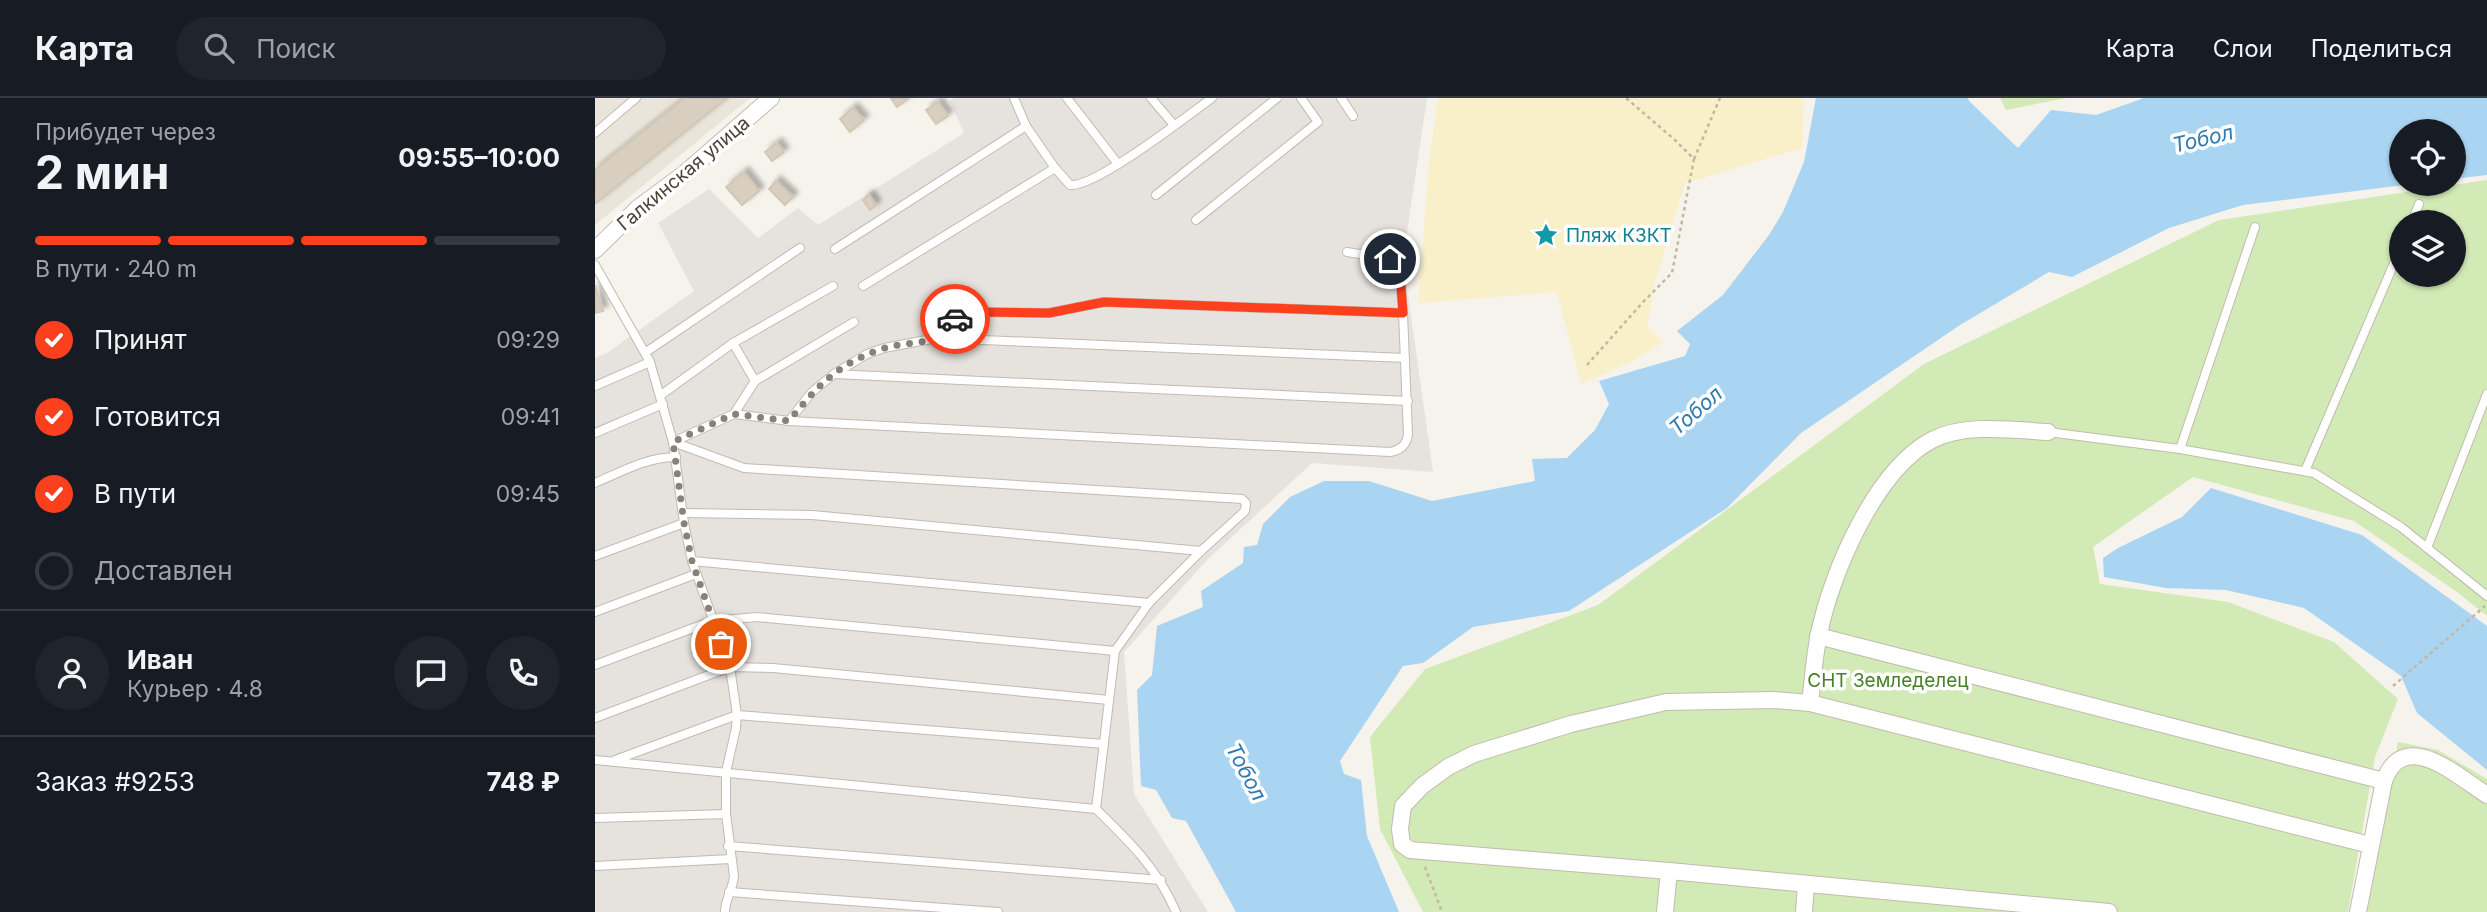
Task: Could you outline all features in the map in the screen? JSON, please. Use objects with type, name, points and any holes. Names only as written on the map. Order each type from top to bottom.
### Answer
[{"type":"street","name":"Галкинская улица","points":[[595,250],[638,208],[684,174],[771,98]]},
{"type":"street","points":[[1810,703],[1818,636],[1838,569],[1854,534],[1903,461],[1933,439],[1965,431],[2048,432]]},
{"type":"street","points":[[1818,636],[2384,781]]},
{"type":"street","points":[[2109,912],[1940,904],[1806,885],[1669,871],[1410,850],[1402,844],[1399,829],[1403,806],[1422,786],[1448,767],[1474,754],[1571,724],[1666,702],[1775,700],[1810,703],[2370,845]]},
{"type":"street","points":[[2358,912],[2384,781],[2389,767],[2398,758],[2421,756],[2430,759],[2487,795]]},
{"type":"street","points":[[1665,912],[1669,871]]},
{"type":"street","points":[[1804,912],[1806,885]]},
{"type":"lane","points":[[595,133],[636,98]]},
{"type":"lane","points":[[1014,98],[1026,126],[1070,185],[1076,185],[1118,164],[1212,98]]},
{"type":"lane","points":[[1067,98],[1118,164]]},
{"type":"lane","points":[[1151,98],[1174,125]]},
{"type":"lane","points":[[1156,195],[1277,98]]},
{"type":"lane","points":[[1196,220],[1318,122],[1301,98]]},
{"type":"lane","points":[[1341,98],[1353,116]]},
{"type":"lane","points":[[835,249],[1026,126]]},
{"type":"lane","points":[[863,286],[1055,168]]},
{"type":"lane","points":[[2417,210],[2420,204]]},
{"type":"lane","points":[[2179,449],[2255,227]]},
{"type":"lane","points":[[646,352],[800,248]]},
{"type":"lane","points":[[673,442],[734,414],[789,421],[1391,452],[1398,450],[1407,441],[1408,401],[1401,287],[1390,259],[1347,252]]},
{"type":"lane","points":[[595,265],[650,362],[673,442],[683,518],[695,574],[730,667],[737,715],[726,772],[726,814],[734,885],[729,892],[725,912]]},
{"type":"lane","points":[[2305,471],[2389,275]]},
{"type":"lane","points":[[595,433],[662,400],[733,343],[833,286]]},
{"type":"lane","points":[[937,338],[954,320],[972,312],[1049,313],[1104,302],[1403,313]]},
{"type":"lane","points":[[734,414],[755,381],[854,322]]},
{"type":"lane","points":[[789,421],[818,386],[867,354],[937,338],[1405,358]]},
{"type":"lane","points":[[733,343],[755,381]]},
{"type":"lane","points":[[595,386],[650,362]]},
{"type":"lane","points":[[834,374],[1408,401]]},
{"type":"lane","points":[[2427,548],[2487,394]]},
{"type":"lane","points":[[2048,432],[2179,449],[2313,473],[2401,527],[2487,596]]},
{"type":"lane","points":[[673,442],[744,468],[1242,499],[1246,503],[1245,511],[1149,603],[1115,651],[1096,809]]},
{"type":"lane","points":[[595,483],[646,461],[660,457],[676,457]]},
{"type":"lane","points":[[595,556],[683,518],[812,515],[1201,551]]},
{"type":"lane","points":[[692,561],[1149,603]]},
{"type":"lane","points":[[595,612],[695,574]]},
{"type":"lane","points":[[595,665],[712,621],[757,617],[1115,651]]},
{"type":"lane","points":[[595,718],[730,667],[773,668],[1109,700]]},
{"type":"lane","points":[[613,761],[737,715],[1104,744]]},
{"type":"lane","points":[[595,760],[685,771],[726,772],[1096,809],[1138,849],[1161,880],[1176,912]]},
{"type":"lane","points":[[595,818],[726,814]]},
{"type":"lane","points":[[728,846],[1161,880]]},
{"type":"lane","points":[[595,866],[731,859]]},
{"type":"lane","points":[[729,892],[998,912]]},
{"type":"path","points":[[1626,98],[1694,159]]},
{"type":"path","points":[[1587,365],[1672,273],[1694,159],[1720,98]]},
{"type":"path","points":[[2393,686],[2487,604]]},
{"type":"path","points":[[1419,850],[1442,912]]},
{"type":"shaded area","points":[[595,98],[750,98],[595,225]]},
{"type":"shaded area","points":[[954,98],[1427,98],[1403,259],[1433,472],[1312,463],[1208,559],[1124,652],[1134,794],[1208,912],[595,912],[595,358],[607,353],[694,291],[658,223],[709,189],[758,238],[798,208],[818,225],[964,133],[950,101]]},
{"type":"green space","points":[[2000,98],[2066,98],[2006,110]]},
{"type":"green space","name":"СНТ Земледелец","points":[[2487,180],[2487,616],[2354,521],[2193,477],[2093,547],[2100,584],[2228,602],[2334,642],[2398,699],[2375,757],[2348,912],[1423,912],[1380,829],[1370,737],[1425,669],[1598,605],[1924,364],[2219,220],[2389,195],[2466,196],[2466,183]]},
{"type":"green space","points":[[2398,742],[2438,750],[2487,779],[2487,912],[2366,912]]},
{"type":"sand","name":"Пляж КЗКТ","points":[[1438,98],[1804,98],[1802,148],[1685,183],[1654,286],[1647,326],[1664,342],[1631,362],[1581,384],[1557,292],[1418,303],[1429,161]]},
{"type":"water","name":"Тобол","points":[[1816,98],[1968,98],[2018,148],[2051,110],[2096,115],[2144,98],[2487,98],[2487,175],[2466,178],[2466,119],[2389,119],[2389,187],[2243,205],[2169,228],[2072,277],[2049,272],[1960,325],[1801,433],[1727,508],[1569,611],[1473,627],[1423,663],[1403,666],[1340,761],[1344,774],[1361,780],[1367,836],[1399,912],[1236,912],[1186,821],[1172,818],[1156,790],[1141,786],[1137,690],[1152,675],[1157,626],[1203,607],[1201,591],[1243,563],[1244,547],[1257,545],[1263,524],[1290,497],[1324,481],[1369,481],[1432,501],[1535,481],[1532,459],[1567,458],[1595,430],[1609,404],[1599,381],[1685,356],[1690,344],[1677,331],[1723,295],[1769,235],[1783,212],[1804,162]]},
{"type":"water","points":[[2211,488],[2362,535],[2487,626],[2487,770],[2417,713],[2401,676],[2304,608],[2226,590],[2166,588],[2104,577],[2103,558],[2182,517]]},
{"type":"building","points":[[685,98],[727,98],[595,204],[595,170]]},
{"type":"building","points":[[891,98],[907,98],[908,99],[897,107]]},
{"type":"building","points":[[938,102],[948,116],[936,124],[926,110]]},
{"type":"building","points":[[853,108],[864,120],[850,132],[840,119]]},
{"type":"building","points":[[777,143],[784,152],[772,161],[765,152]]},
{"type":"building","points":[[744,172],[759,191],[742,205],[726,187]]},
{"type":"building","points":[[776,181],[793,197],[785,205],[769,189]]},
{"type":"building","points":[[869,195],[876,205],[870,210],[863,200]]},
{"type":"building","points":[[595,285],[603,311],[595,313]]},
{"type":"way so far","points":[[721,644],[692,561],[673,442],[734,414],[789,421],[823,380],[867,354],[901,344],[937,338],[955,319]]},
{"type":"place","name":"Пляж КЗКТ","points":[[1546,235]]},
{"type":"route","points":[[955,319],[972,312],[1049,313],[1104,302],[1403,313],[1401,287],[1390,259]]}]
